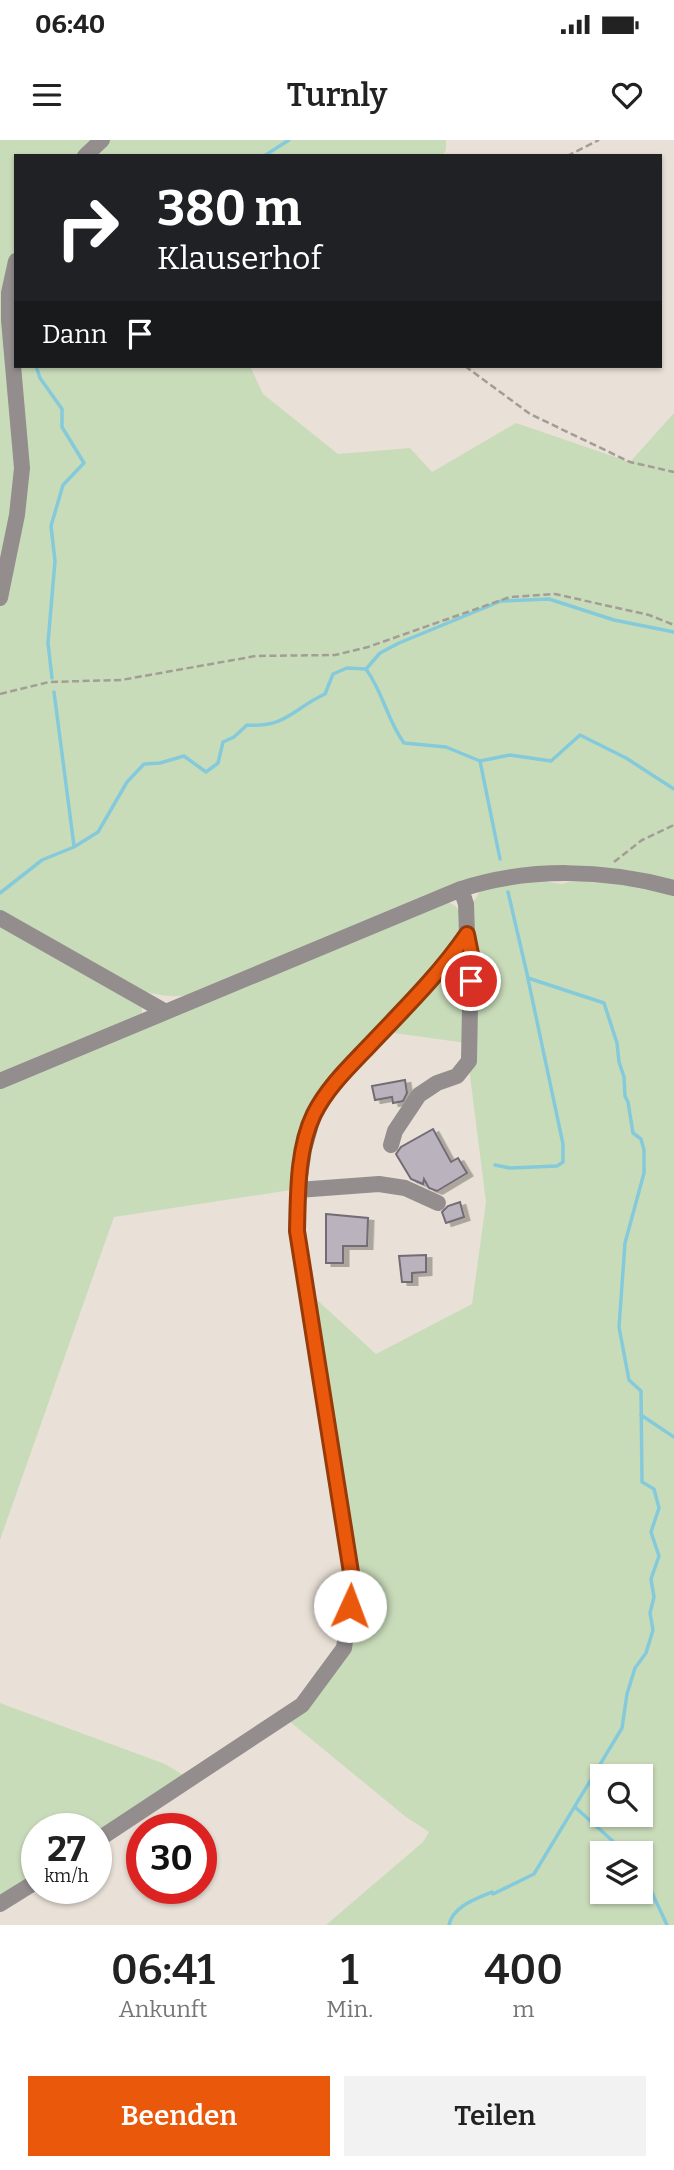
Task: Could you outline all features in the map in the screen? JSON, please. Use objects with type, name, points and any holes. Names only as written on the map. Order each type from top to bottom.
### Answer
[{"type":"street","points":[[87,154],[102,140]]},
{"type":"street","points":[[0,598],[17,515],[22,468],[9,320],[9,293],[14,270]]},
{"type":"street","points":[[0,1081],[164,1011],[461,889],[494,878],[536,873],[598,875],[674,888]]},
{"type":"street","points":[[391,1145],[395,1131],[419,1095],[438,1083],[457,1076],[469,1061],[471,954],[466,904],[461,889]]},
{"type":"street","points":[[0,918],[164,1011]]},
{"type":"street","points":[[112,1830],[302,1705],[344,1648],[353,1585],[298,1244],[298,1190],[304,1149],[313,1117],[330,1088],[450,960],[467,934]]},
{"type":"street","points":[[298,1190],[379,1184],[405,1188],[438,1203]]},
{"type":"street","points":[[0,1904],[21,1891]]},
{"type":"path","points":[[571,154],[600,140]]},
{"type":"path","points":[[468,368],[530,414],[630,462],[674,472]]},
{"type":"path","points":[[0,694],[49,682],[121,680],[256,656],[335,655],[368,647],[510,597],[555,594],[649,615],[674,625]]},
{"type":"path","points":[[598,875],[642,840],[674,825]]},
{"type":"green space","points":[[0,140],[446,140],[443,154],[14,154],[14,368],[251,368],[263,394],[338,454],[410,448],[432,472],[516,423],[630,462],[674,413],[674,1925],[326,1925],[423,1842],[429,1832],[406,1817],[289,1721],[355,1624],[315,1298],[376,1354],[472,1304],[486,1202],[469,1068],[471,906],[480,891],[531,879],[562,884],[606,879],[495,874],[198,993],[162,995],[140,990],[0,913]]},
{"type":"green space","points":[[445,902],[458,908],[460,914],[460,927],[453,947],[330,1082],[291,1190],[114,1217],[0,1540],[0,1085]]},
{"type":"green space","points":[[0,922],[142,1007],[142,1013],[137,1018],[0,1075]]},
{"type":"green space","points":[[463,955],[467,959],[466,1043],[394,1033],[389,1028]]},
{"type":"green space","points":[[0,1703],[165,1764],[183,1775],[131,1813],[126,1813],[126,1816],[112,1826],[112,1813],[21,1813],[21,1886],[0,1899]]},
{"type":"building","points":[[405,1080],[407,1093],[403,1101],[393,1103],[392,1097],[375,1100],[372,1086]]},
{"type":"building","points":[[433,1129],[451,1162],[458,1158],[467,1173],[437,1191],[429,1188],[424,1179],[423,1184],[411,1179],[396,1154],[401,1147]]},
{"type":"building","points":[[460,1202],[464,1217],[446,1223],[442,1212],[448,1206]]},
{"type":"building","points":[[326,1214],[368,1218],[367,1246],[343,1246],[343,1263],[326,1263]]},
{"type":"building","points":[[426,1255],[426,1272],[412,1273],[412,1282],[402,1282],[399,1256]]},
{"type":"waterway","points":[[267,154],[289,140]]},
{"type":"waterway","points":[[37,368],[40,378],[62,409],[62,427],[84,463],[63,485],[51,526],[55,561],[48,643],[52,678]]},
{"type":"waterway","points":[[366,669],[380,653],[399,643],[501,601],[549,599],[614,620],[674,632]]},
{"type":"waterway","points":[[0,893],[42,860],[74,847],[98,832],[127,782],[144,764],[160,763],[184,756],[206,772],[218,763],[223,742],[234,737],[247,725],[271,723],[289,716],[325,694],[333,674],[347,668],[366,669],[404,743],[446,747],[480,761],[510,755],[551,761],[580,735],[626,758],[674,789]]},
{"type":"waterway","points":[[54,692],[74,846]]},
{"type":"waterway","points":[[480,761],[500,859]]},
{"type":"waterway","points":[[449,1925],[455,1913],[466,1904],[534,1874],[622,1728],[627,1694],[635,1668],[646,1653],[653,1630],[650,1613],[654,1597],[651,1579],[659,1556],[651,1532],[659,1508],[654,1489],[642,1482],[641,1391],[629,1380],[619,1327],[625,1243],[644,1173],[644,1150],[641,1139],[633,1133],[617,1043],[604,1003],[528,978],[508,892]]},
{"type":"waterway","points":[[495,1165],[510,1168],[557,1166],[563,1162],[563,1144],[528,979]]},
{"type":"waterway","points":[[641,1415],[674,1437]]},
{"type":"waterway","points":[[575,1807],[613,1841]]},
{"type":"waterway","points":[[653,1895],[667,1925]]},
{"type":"route","points":[[350,1606],[353,1585],[297,1231],[298,1190],[304,1149],[313,1117],[330,1088],[450,960],[467,934],[471,954],[471,981]]}]
